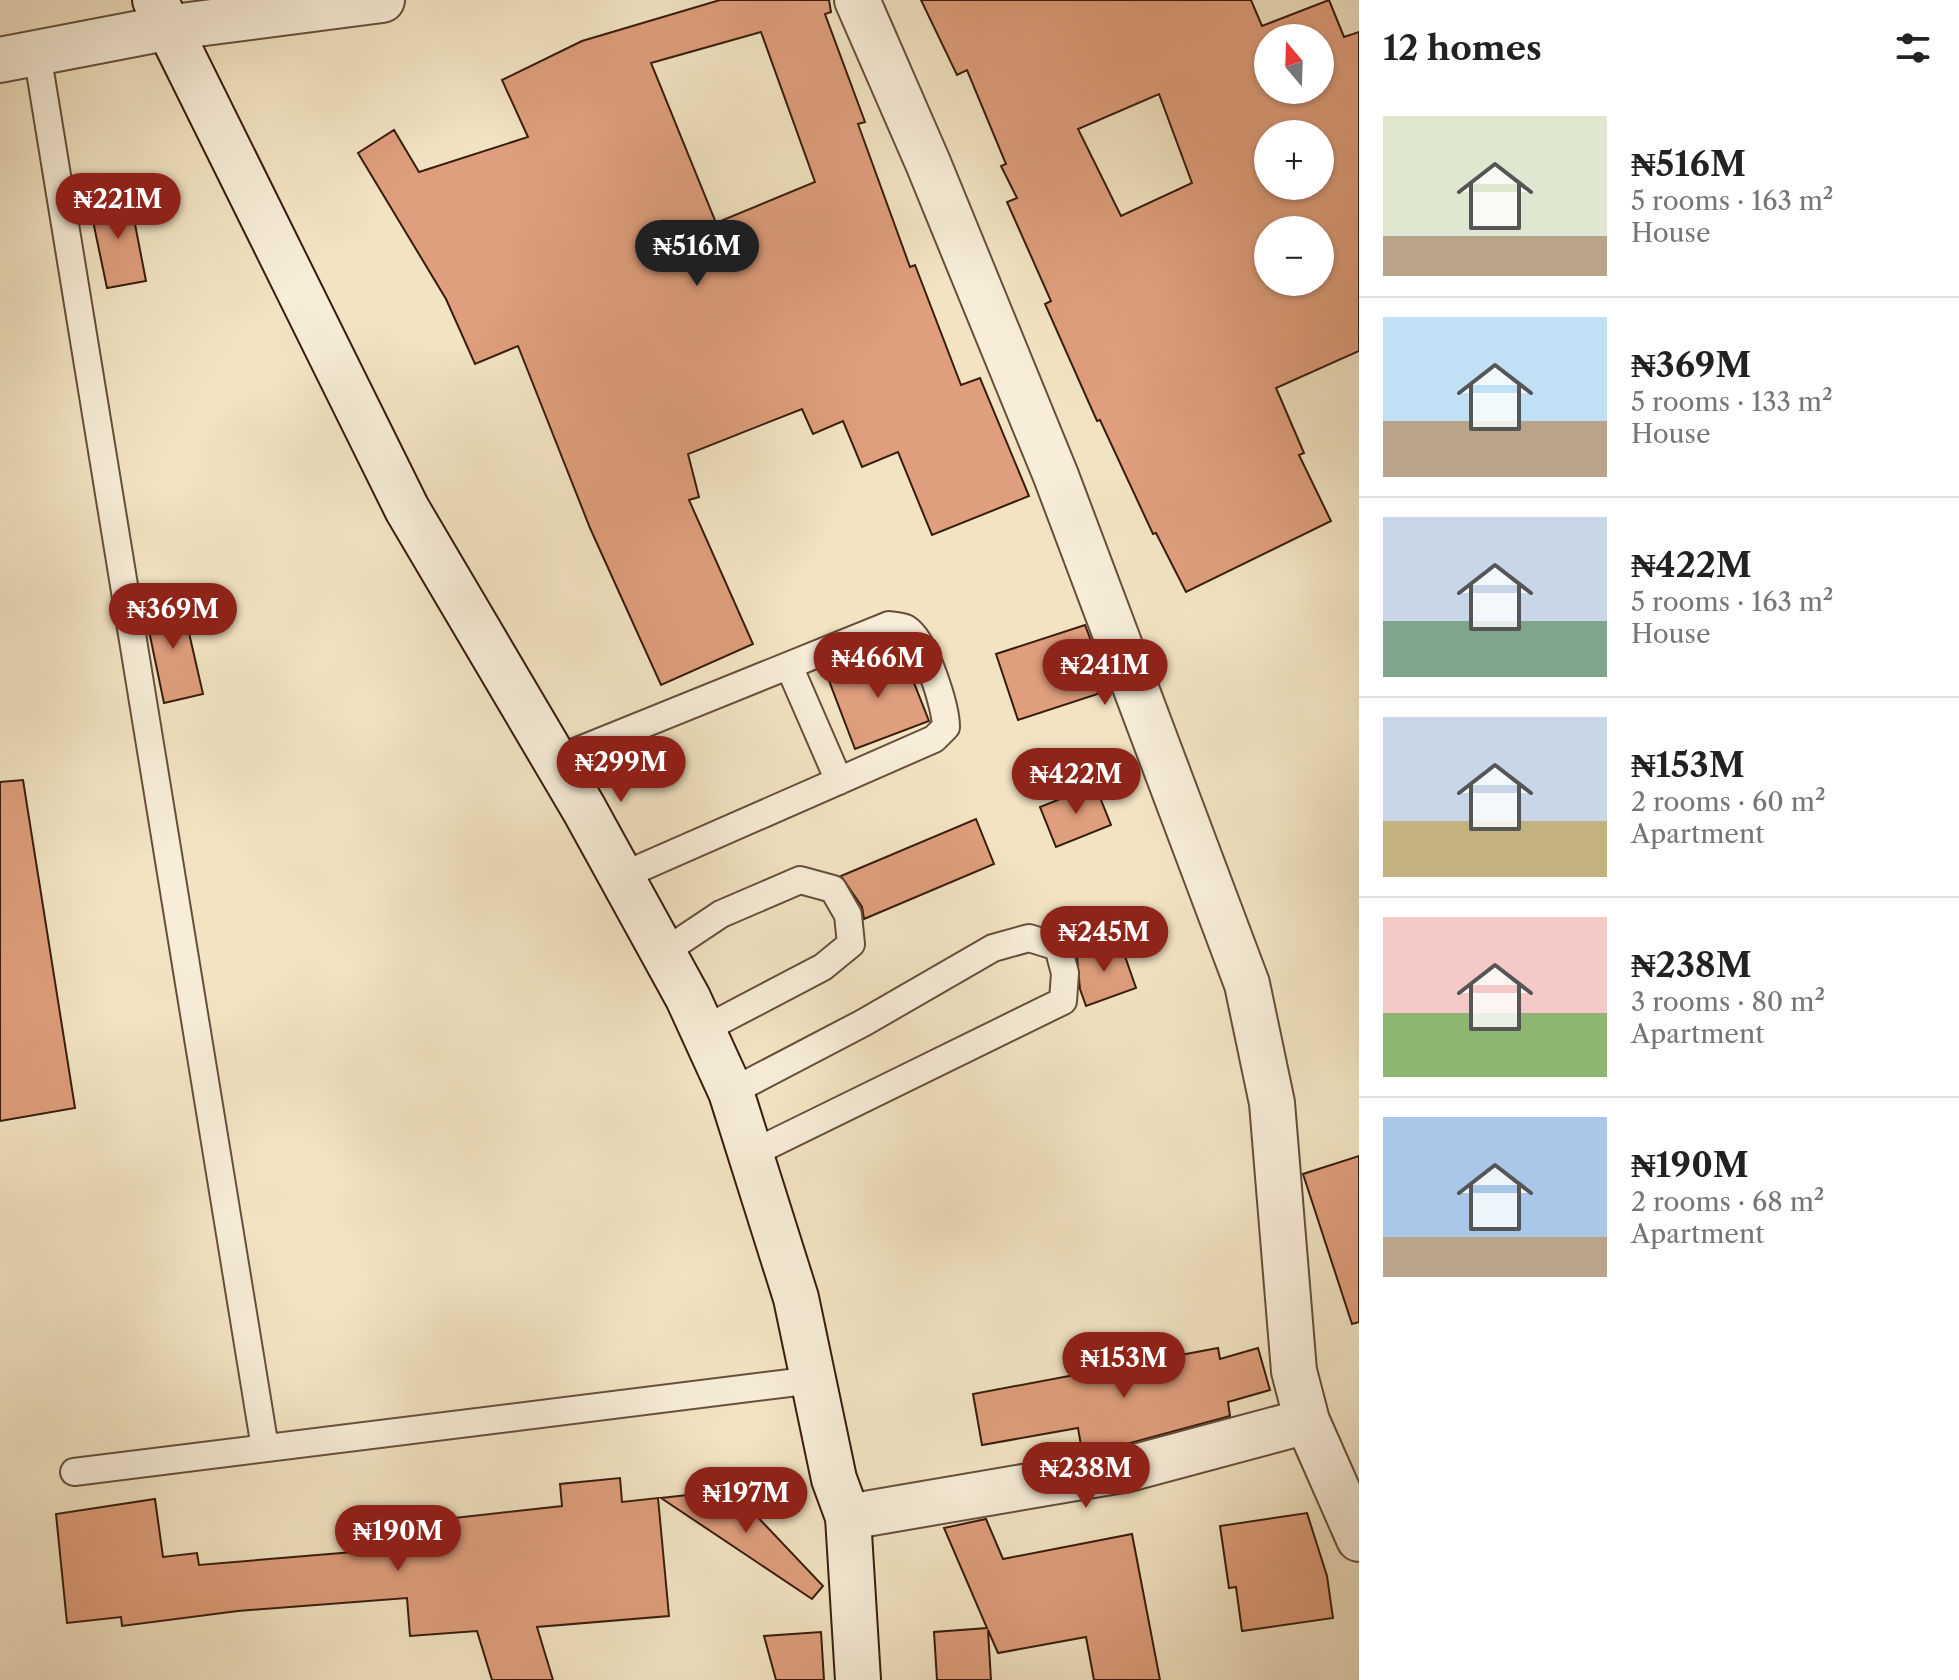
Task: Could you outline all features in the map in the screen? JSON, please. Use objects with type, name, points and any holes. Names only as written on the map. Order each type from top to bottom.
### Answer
[{"type":"street","points":[[19,56],[160,14],[382,0]]},
{"type":"street","points":[[857,0],[928,163],[1056,476],[1247,984],[1272,1103],[1294,1371],[1307,1421],[1359,1539]]},
{"type":"street","points":[[160,14],[407,509],[622,876],[664,952],[731,1092],[742,1131],[753,1153],[796,1298],[834,1479],[848,1517],[858,1680]]},
{"type":"street","points":[[848,1517],[1128,1469],[1307,1421]]},
{"type":"lane","points":[[19,56],[265,1448]]},
{"type":"lane","points":[[555,760],[889,625],[906,627],[918,639],[946,712],[946,727],[934,739],[622,876]]},
{"type":"lane","points":[[789,666],[839,781]]},
{"type":"lane","points":[[664,952],[721,914],[800,880],[833,889],[848,915],[851,944],[823,967],[701,1031]]},
{"type":"lane","points":[[731,1092],[863,1023],[993,948],[1029,938],[1058,947],[1065,973],[1063,1001],[753,1153]]},
{"type":"lane","points":[[74,1472],[814,1380]]},
{"type":"building","points":[[720,0],[829,0],[831,12],[825,14],[865,122],[858,124],[910,267],[915,265],[961,385],[980,378],[1029,496],[932,535],[898,452],[862,467],[843,421],[813,434],[802,409],[688,454],[699,497],[689,500],[753,644],[661,685],[590,528],[518,346],[475,364],[446,299],[358,153],[394,130],[419,172],[528,137],[502,80],[582,41]],"holes":[[[761,32],[815,182],[716,223],[651,63]]]},
{"type":"building","points":[[921,0],[1251,0],[1261,24],[1254,24],[1254,104],[1334,104],[1334,24],[1267,24],[1329,0],[1344,37],[1359,32],[1359,351],[1276,388],[1304,453],[1299,455],[1331,521],[1186,592],[1156,533],[1153,534],[1100,420],[1097,421],[1045,304],[1051,301],[1007,202],[1017,198],[1001,166],[1006,164],[967,70],[957,75]],"holes":[[[1159,94],[1192,183],[1121,216],[1078,129]]]},
{"type":"building","points":[[129,193],[146,281],[107,288],[89,202]]},
{"type":"building","points":[[181,598],[203,694],[164,703],[144,607]]},
{"type":"building","points":[[1085,625],[1110,690],[1018,720],[996,654]]},
{"type":"building","points":[[901,650],[929,721],[855,749],[828,678]]},
{"type":"building","points":[[23,780],[75,1108],[0,1121],[0,782]]},
{"type":"building","points":[[1095,785],[1111,825],[1056,847],[1040,807]]},
{"type":"building","points":[[976,819],[994,864],[864,919],[862,907],[841,876]]},
{"type":"building","points":[[1120,942],[1136,988],[1086,1006],[1080,989],[1077,957]]},
{"type":"building","points":[[1359,1156],[1359,1322],[1352,1324],[1303,1174]]},
{"type":"building","points":[[1218,1348],[1220,1359],[1258,1348],[1270,1390],[1228,1402],[1230,1416],[1123,1445],[1082,1451],[1078,1428],[982,1445],[973,1394]]},
{"type":"building","points":[[620,1478],[622,1502],[658,1498],[669,1616],[537,1627],[553,1680],[492,1680],[477,1631],[410,1636],[407,1598],[238,1611],[122,1626],[121,1617],[67,1623],[56,1514],[155,1499],[163,1557],[197,1553],[199,1565],[365,1551],[364,1535],[402,1532],[401,1524],[562,1506],[560,1484]]},
{"type":"building","points":[[732,1490],[823,1586],[812,1599],[661,1498]]},
{"type":"building","points":[[1307,1513],[1327,1576],[1333,1618],[1242,1631],[1236,1587],[1229,1588],[1220,1526]]},
{"type":"building","points":[[986,1519],[1003,1559],[1132,1534],[1160,1680],[1094,1680],[1086,1637],[998,1653],[988,1630],[991,1680],[937,1680],[934,1632],[987,1628],[944,1528]]},
{"type":"building","points":[[821,1632],[824,1680],[776,1680],[764,1636]]}]
